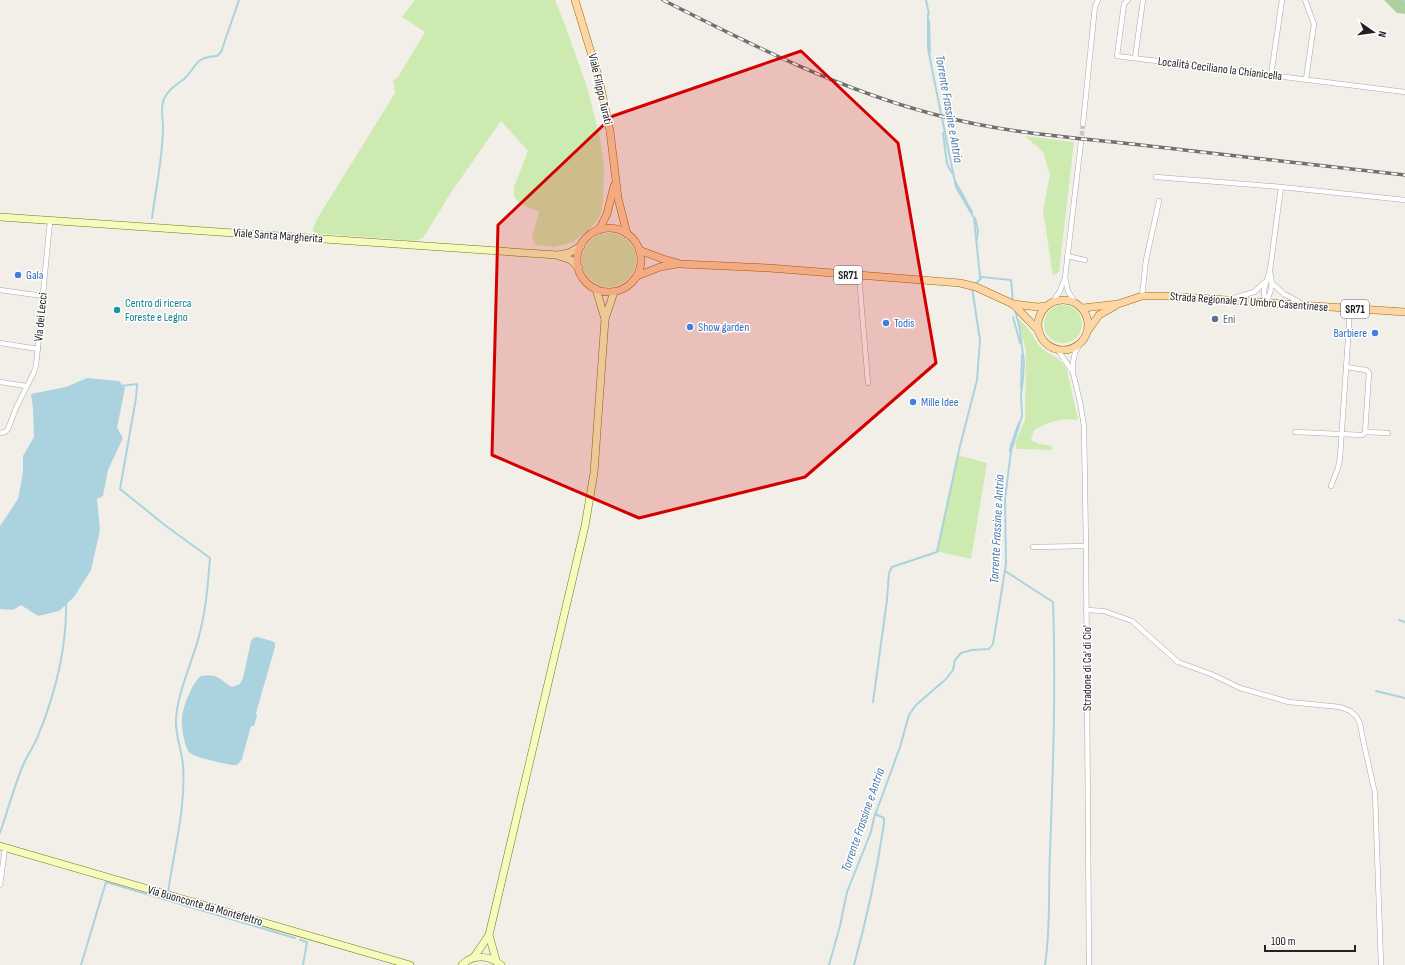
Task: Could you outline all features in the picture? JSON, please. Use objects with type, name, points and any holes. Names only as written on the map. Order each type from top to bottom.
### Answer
[{"type":"main road","name":"Viale Filippo Turati","points":[[575,0],[597,70],[604,101],[610,131],[614,180],[627,234]]},
{"type":"main road","name":"Viale Filippo Turati","points":[[599,230],[609,210],[614,180]]},
{"type":"main road","points":[[614,292],[596,289],[585,281],[579,268],[578,256],[581,246],[589,236],[599,230],[613,228],[627,234],[634,240],[639,250],[641,262],[637,276]]},
{"type":"main road","name":"SR71","points":[[639,250],[681,264]]},
{"type":"main road","name":"SR71","points":[[614,292],[627,286],[637,276],[660,267],[681,264],[770,268],[960,283],[976,288],[1013,304],[1038,307],[1045,306]]},
{"type":"main road","name":"Strada Regionale 71 Umbro Casentinese","points":[[1089,329],[1099,315],[1118,304],[1142,296],[1166,296],[1405,312]]},
{"type":"main road","points":[[1039,331],[1038,322],[1040,314],[1045,306],[1060,299],[1074,301],[1083,308],[1087,314],[1089,329]]},
{"type":"main road","name":"SR71","points":[[1013,304],[1039,331],[1046,343],[1058,350]]},
{"type":"main road","name":"Strada Regionale 71 Umbro Casentinese","points":[[1083,308],[1118,304]]},
{"type":"main road","name":"SR71","points":[[1080,344],[1086,337],[1089,329]]},
{"type":"main road","points":[[1058,350],[1066,350],[1080,344]]},
{"type":"street","points":[[1083,124],[1095,6],[1098,0]]},
{"type":"street","name":"Località Ceciliano la Chianicella","points":[[1128,0],[1124,4],[1117,56],[1405,92]]},
{"type":"street","points":[[1135,58],[1143,0]]},
{"type":"street","points":[[1271,75],[1282,0]]},
{"type":"street","points":[[1305,0],[1314,24],[1306,79]]},
{"type":"street","points":[[1053,301],[1060,291],[1065,278],[1080,142]]},
{"type":"street","points":[[1156,177],[1281,187],[1405,200]]},
{"type":"street","points":[[1265,303],[1264,290],[1270,270],[1281,187]]},
{"type":"street","points":[[1142,296],[1146,260],[1159,201]]},
{"type":"street","name":"Viale Santa Margherita","points":[[0,218],[556,255],[569,253],[581,246]]},
{"type":"street","name":"Via dei Lecci","points":[[0,433],[5,432],[8,429],[26,386],[34,372],[38,349],[50,221]]},
{"type":"street","name":"Viale Santa Margherita","points":[[556,255],[571,260],[579,268]]},
{"type":"street","points":[[1067,256],[1085,260]]},
{"type":"street","points":[[1265,303],[1273,284],[1270,270]]},
{"type":"street","points":[[859,276],[868,383]]},
{"type":"street","points":[[1065,278],[1068,291],[1074,301]]},
{"type":"street","points":[[1223,300],[1250,294],[1258,290],[1266,281]]},
{"type":"street","points":[[1273,284],[1280,291],[1306,306]]},
{"type":"street","points":[[596,289],[604,319]]},
{"type":"street","points":[[0,290],[43,296]]},
{"type":"street","points":[[462,965],[474,957],[489,935],[585,526],[594,473],[604,319],[614,292]]},
{"type":"street","points":[[1331,486],[1339,463],[1350,309]]},
{"type":"street","points":[[0,343],[38,349]]},
{"type":"street","points":[[1073,373],[1072,362],[1074,352],[1080,344]]},
{"type":"street","points":[[1058,350],[1073,373]]},
{"type":"street","points":[[1346,368],[1366,370],[1369,373],[1365,432]]},
{"type":"street","name":"Stradone di Ca' di Cio'","points":[[1073,373],[1083,420],[1087,449],[1086,610],[1089,965]]},
{"type":"street","points":[[0,382],[26,386]]},
{"type":"street","points":[[1295,432],[1362,435],[1365,432],[1388,433]]},
{"type":"street","points":[[1033,547],[1086,546]]},
{"type":"street","points":[[1086,610],[1104,611],[1132,621],[1178,662],[1211,674],[1240,688],[1289,702],[1340,708],[1350,711],[1356,716],[1360,723],[1376,793],[1381,965]]},
{"type":"street","points":[[0,885],[3,847]]},
{"type":"street","name":"Via Buonconte da Montefeltro","points":[[3,847],[410,965]]},
{"type":"street","points":[[489,935],[498,963]]},
{"type":"street","points":[[474,957],[486,957],[498,963]]},
{"type":"highlighted area","points":[[801,51],[898,143],[936,363],[805,477],[639,518],[492,455],[498,225],[613,116]]},
{"type":"green space","points":[[415,0],[555,0],[588,90],[600,138],[604,166],[601,214],[593,226],[573,242],[555,247],[536,245],[532,238],[539,212],[519,203],[514,197],[514,187],[528,151],[501,121],[452,191],[423,238],[414,241],[315,233],[313,231],[317,219],[395,93],[393,80],[398,77],[425,32],[402,17]]},
{"type":"green space","points":[[1384,0],[1405,0],[1405,14],[1397,13]]},
{"type":"green space","points":[[1025,136],[1074,142],[1059,272],[1053,276],[1043,210],[1050,175],[1043,152]]},
{"type":"green space","points":[[609,233],[619,235],[628,241],[634,250],[636,260],[634,270],[628,279],[619,285],[609,287],[599,285],[590,279],[584,270],[582,260],[584,250],[590,241],[599,235]]},
{"type":"green space","points":[[1059,305],[1067,305],[1079,314],[1082,324],[1079,334],[1073,340],[1067,343],[1059,343],[1047,334],[1044,328],[1044,320],[1053,308]]},
{"type":"green space","points":[[1017,318],[1027,327],[1042,349],[1057,358],[1067,370],[1078,420],[1065,419],[1045,424],[1034,430],[1031,440],[1039,444],[1052,446],[1052,450],[1017,449],[1015,443],[1025,420],[1026,351]]},
{"type":"green space","points":[[957,455],[987,463],[971,559],[936,551]]},
{"type":"water","points":[[87,378],[119,381],[125,388],[117,428],[123,438],[108,470],[103,496],[97,499],[100,530],[91,570],[74,597],[59,611],[38,616],[21,605],[13,610],[0,609],[0,526],[18,499],[23,472],[23,456],[34,437],[31,394],[66,387]]},
{"type":"water","points":[[257,637],[272,641],[275,643],[275,647],[256,713],[257,715],[254,726],[251,726],[242,759],[237,765],[232,765],[193,755],[186,746],[183,736],[182,721],[184,707],[195,683],[201,676],[211,675],[232,687],[240,684],[243,678],[251,641],[253,638]]},
{"type":"waterway","points":[[152,218],[162,149],[162,109],[164,99],[170,90],[186,77],[199,61],[211,56],[217,56],[221,52],[239,0]]},
{"type":"waterway","name":"Torrente Frassine e Antria","points":[[926,0],[929,14]]},
{"type":"waterway","name":"Torrente Frassine e Antria","points":[[928,14],[928,48],[934,79],[956,187],[974,218],[981,277]]},
{"type":"waterway","name":"Torrente Frassine e Antria","points":[[929,20],[930,52]]},
{"type":"waterway","name":"Torrente Frassine e Antria","points":[[943,133],[947,164],[952,173]]},
{"type":"waterway","name":"Torrente Frassine e Antria","points":[[955,181],[972,212]]},
{"type":"waterway","name":"Torrente Frassine e Antria","points":[[975,218],[978,230],[977,239]]},
{"type":"waterway","name":"Torrente Frassine e Antria","points":[[982,277],[1011,280],[1013,301]]},
{"type":"waterway","points":[[975,285],[982,277]]},
{"type":"waterway","points":[[873,702],[887,600],[889,573],[892,567],[937,552],[960,446],[977,380],[980,340],[972,288]]},
{"type":"waterway","name":"Torrente Frassine e Antria","points":[[829,965],[840,926],[847,892],[871,832],[874,818],[900,747],[909,715],[916,705],[946,679],[953,670],[955,660],[961,653],[972,650],[989,649],[993,644],[1006,564],[1005,499],[1011,451],[1022,416],[1021,394],[1024,362],[1019,325],[1015,310]]},
{"type":"waterway","name":"Torrente Frassine e Antria","points":[[1013,317],[1020,343]]},
{"type":"waterway","name":"Torrente Frassine e Antria","points":[[1021,387],[1022,355]]},
{"type":"waterway","points":[[121,386],[137,384],[136,398],[120,489],[166,526],[210,558],[201,626],[177,710],[177,731],[183,765],[183,797],[168,892]]},
{"type":"waterway","name":"Torrente Frassine e Antria","points":[[1010,451],[1019,423]]},
{"type":"waterway","points":[[1005,571],[1053,602],[1053,759],[1049,867],[1049,923],[1045,965]]},
{"type":"waterway","points":[[0,833],[20,772],[38,736],[55,688],[62,654],[66,620],[66,603]]},
{"type":"waterway","points":[[1399,620],[1405,622]]},
{"type":"waterway","points":[[1376,691],[1405,698]]},
{"type":"waterway","points":[[854,965],[871,894],[884,823],[884,818],[875,814]]},
{"type":"waterway","points":[[81,965],[106,882],[295,938]]},
{"type":"waterway","points":[[300,940],[307,942],[303,965]]},
{"type":"tunnel","points":[[1081,142],[1083,124]]},
{"type":"railway","points":[[663,0],[762,49],[829,79],[898,104],[957,120],[1007,130],[1405,175]]},
{"type":"place","name":"Gala","points":[[18,275]]},
{"type":"place","name":"Centro di ricerca Foreste e Legno","points":[[117,310]]},
{"type":"place","name":"Eni","points":[[1215,319]]},
{"type":"place","name":"Todis","points":[[886,323]]},
{"type":"place","name":"Show garden","points":[[690,327]]},
{"type":"place","name":"Barbiere","points":[[1375,333]]},
{"type":"place","name":"Mille Idee","points":[[913,402]]}]
